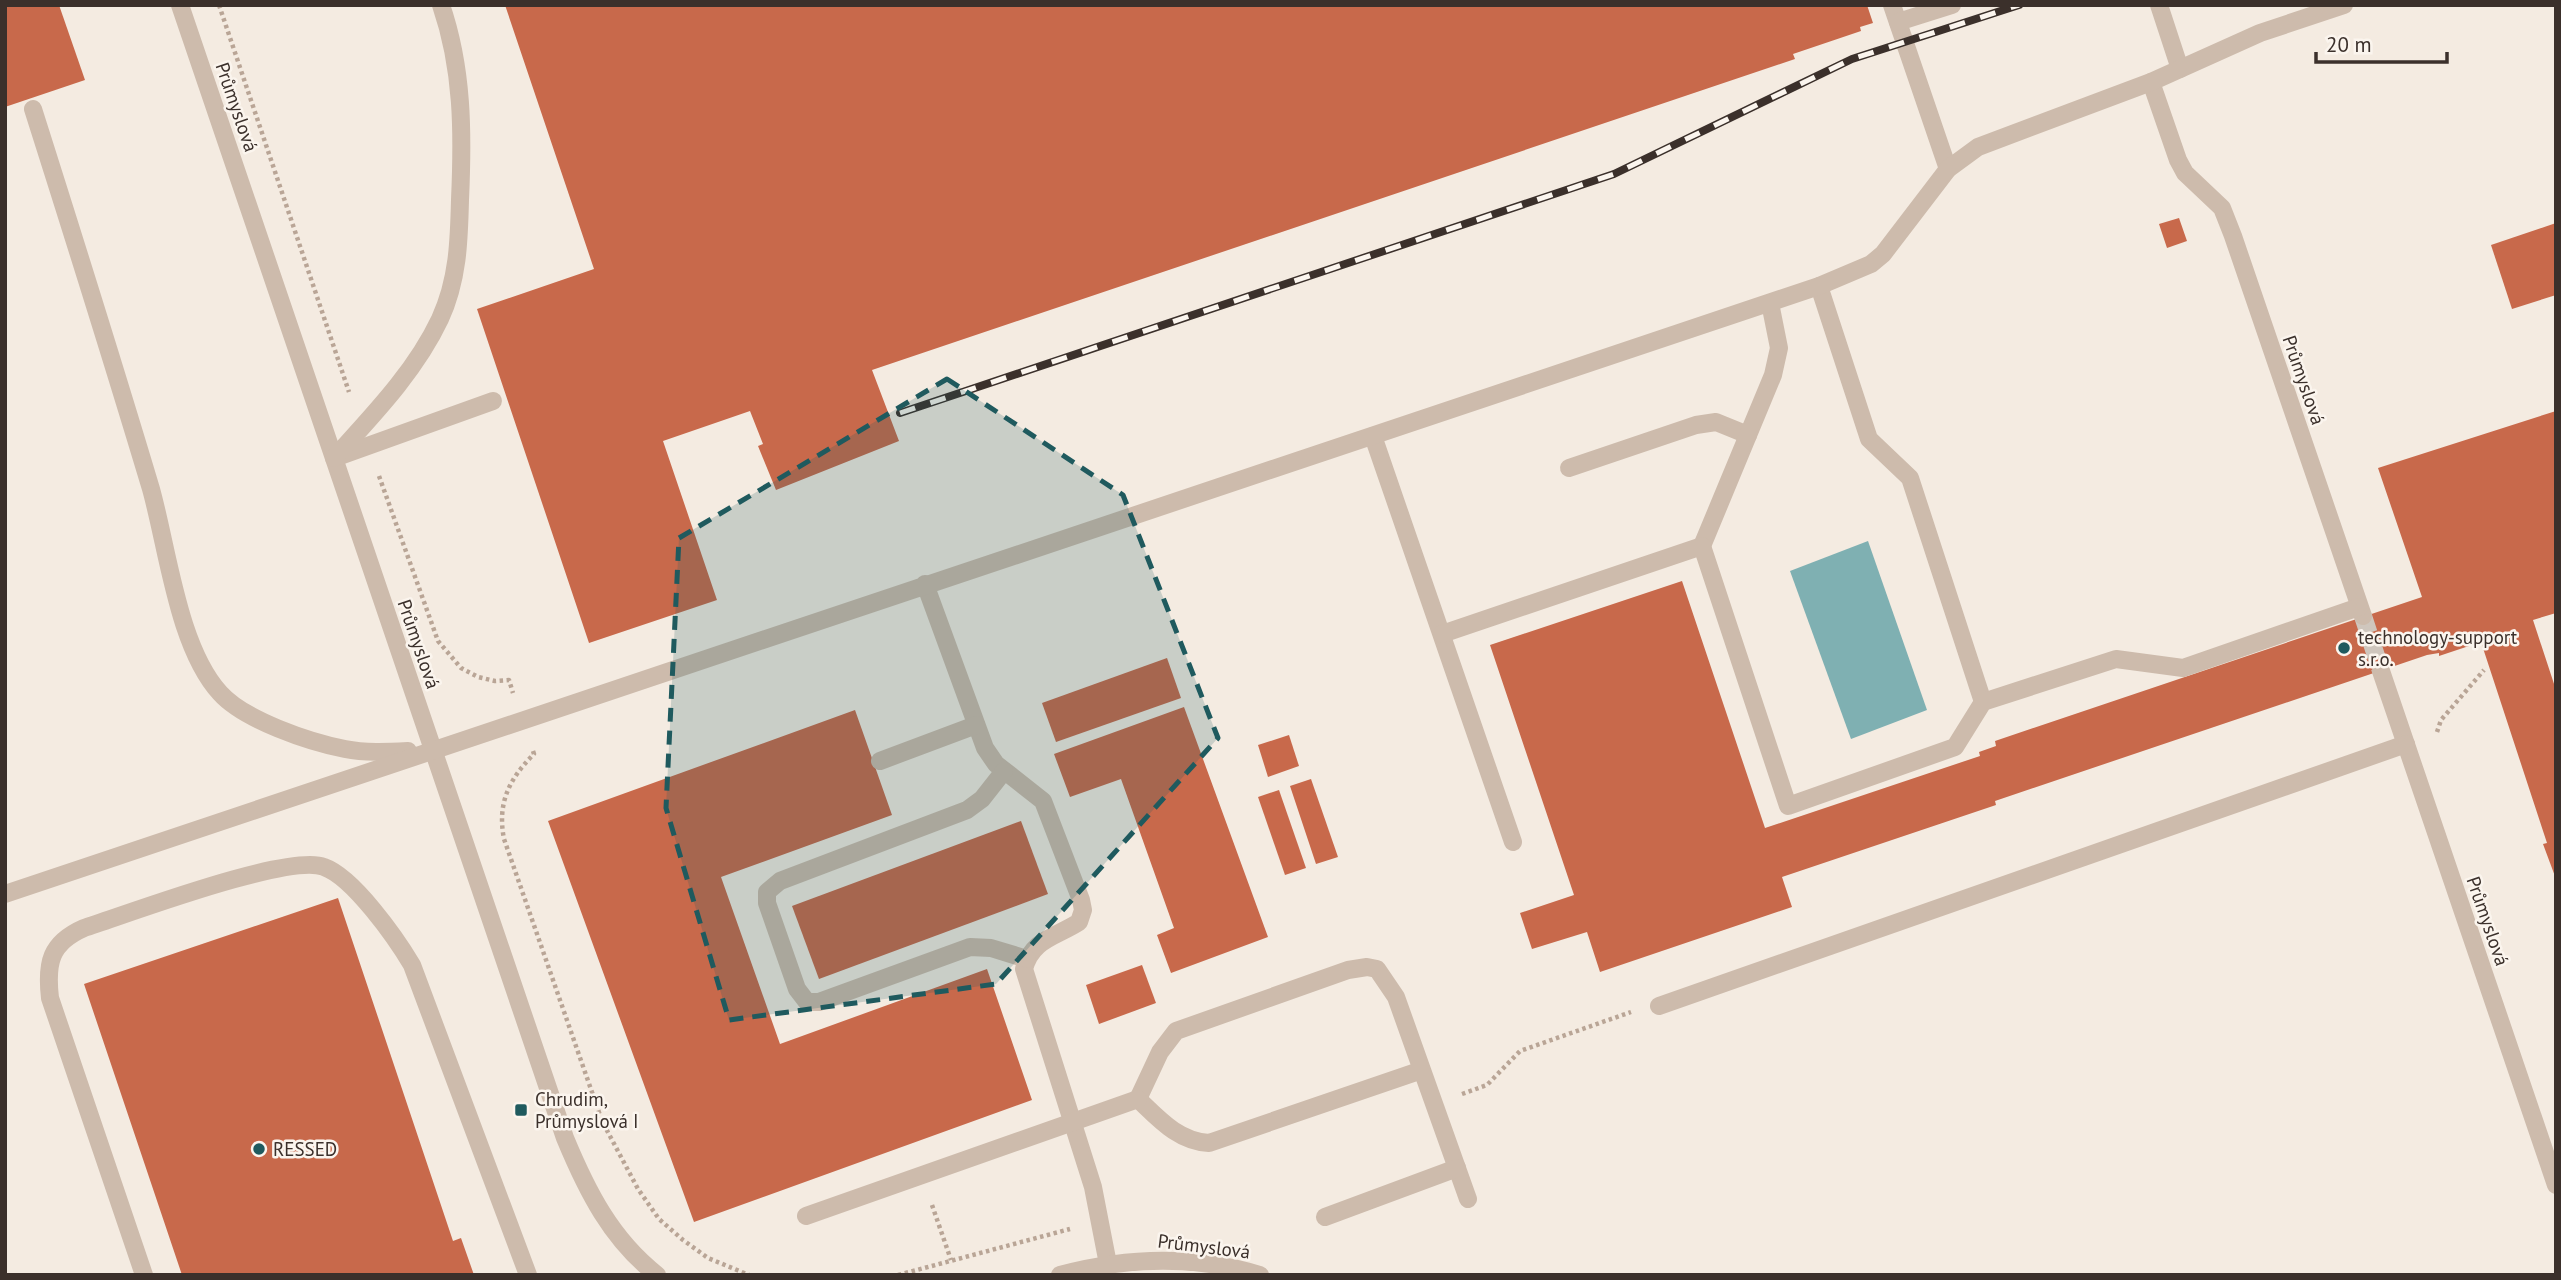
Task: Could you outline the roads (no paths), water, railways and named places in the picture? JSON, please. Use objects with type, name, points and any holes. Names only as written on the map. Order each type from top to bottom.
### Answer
[{"type":"street","name":"Průmyslová","points":[[180,5],[565,1139],[581,1176],[611,1228],[637,1259],[657,1275]]},
{"type":"street","points":[[334,458],[385,401],[439,320],[452,288],[458,262],[463,112],[456,61],[441,5]]},
{"type":"street","points":[[1948,169],[1895,14],[1952,5]]},
{"type":"street","points":[[2159,5],[2180,69]]},
{"type":"street","points":[[5,894],[1819,286],[1865,267],[1883,254],[1948,169],[1959,158],[1996,138],[2151,82],[2260,33],[2344,5]]},
{"type":"street","name":"Průmyslová","points":[[1983,702],[2116,659],[2183,668],[2361,612],[2233,236],[2221,208],[2185,173],[2178,160],[2151,82]]},
{"type":"street","points":[[33,109],[135,437],[188,637],[202,668],[233,705],[291,733],[344,749],[380,752],[433,749]]},
{"type":"street","points":[[1770,303],[1779,348],[1777,362],[1702,546],[1788,806],[1955,747],[1983,702],[1910,478],[1869,439],[1819,286]]},
{"type":"street","points":[[334,458],[493,401]]},
{"type":"street","points":[[1569,468],[1696,425],[1716,422],[1748,435]]},
{"type":"street","points":[[1373,436],[1513,842]]},
{"type":"street","points":[[1442,634],[1702,546]]},
{"type":"street","points":[[925,584],[976,725],[991,757],[1047,807],[1083,910],[1079,922],[1048,936],[1027,959],[1026,981],[1073,1122],[1101,1221],[1108,1264]]},
{"type":"street","name":"Průmyslová","points":[[2381,671],[2547,1133],[2556,1185]]},
{"type":"street","points":[[880,761],[976,725]]},
{"type":"street","points":[[1659,1006],[2406,744]]},
{"type":"street","points":[[1004,771],[982,799],[967,810],[779,881],[767,892],[767,903],[797,989],[807,1002],[818,1002],[970,947],[991,948],[1027,959]]},
{"type":"street","points":[[144,1275],[50,998],[49,964],[62,940],[84,928],[269,869],[308,863],[335,872],[347,882],[402,948],[412,965],[528,1275]]},
{"type":"street","points":[[806,1216],[1138,1099],[1160,1052],[1177,1031],[1356,967],[1377,969],[1384,975],[1396,997],[1468,1199]]},
{"type":"street","points":[[1138,1099],[1175,1133],[1197,1142],[1209,1143],[1223,1141],[1422,1070]]},
{"type":"street","points":[[1325,1217],[1457,1168]]},
{"type":"street","name":"Průmyslová","points":[[1060,1275],[1108,1264],[1172,1260],[1260,1275]]},
{"type":"water","points":[[1868,541],[1927,710],[1851,739],[1790,571]]},
{"type":"tunnel","points":[[2363,616],[2381,671]]},
{"type":"railway","points":[[900,413],[1614,174],[1852,59],[2019,5]]},
{"type":"place","name":"technology-support s.r.o.","points":[[2344,648]]},
{"type":"place","name":"Chrudim, Průmyslová I","points":[[521,1110]]},
{"type":"place","name":"RESSED","points":[[259,1149]]}]
